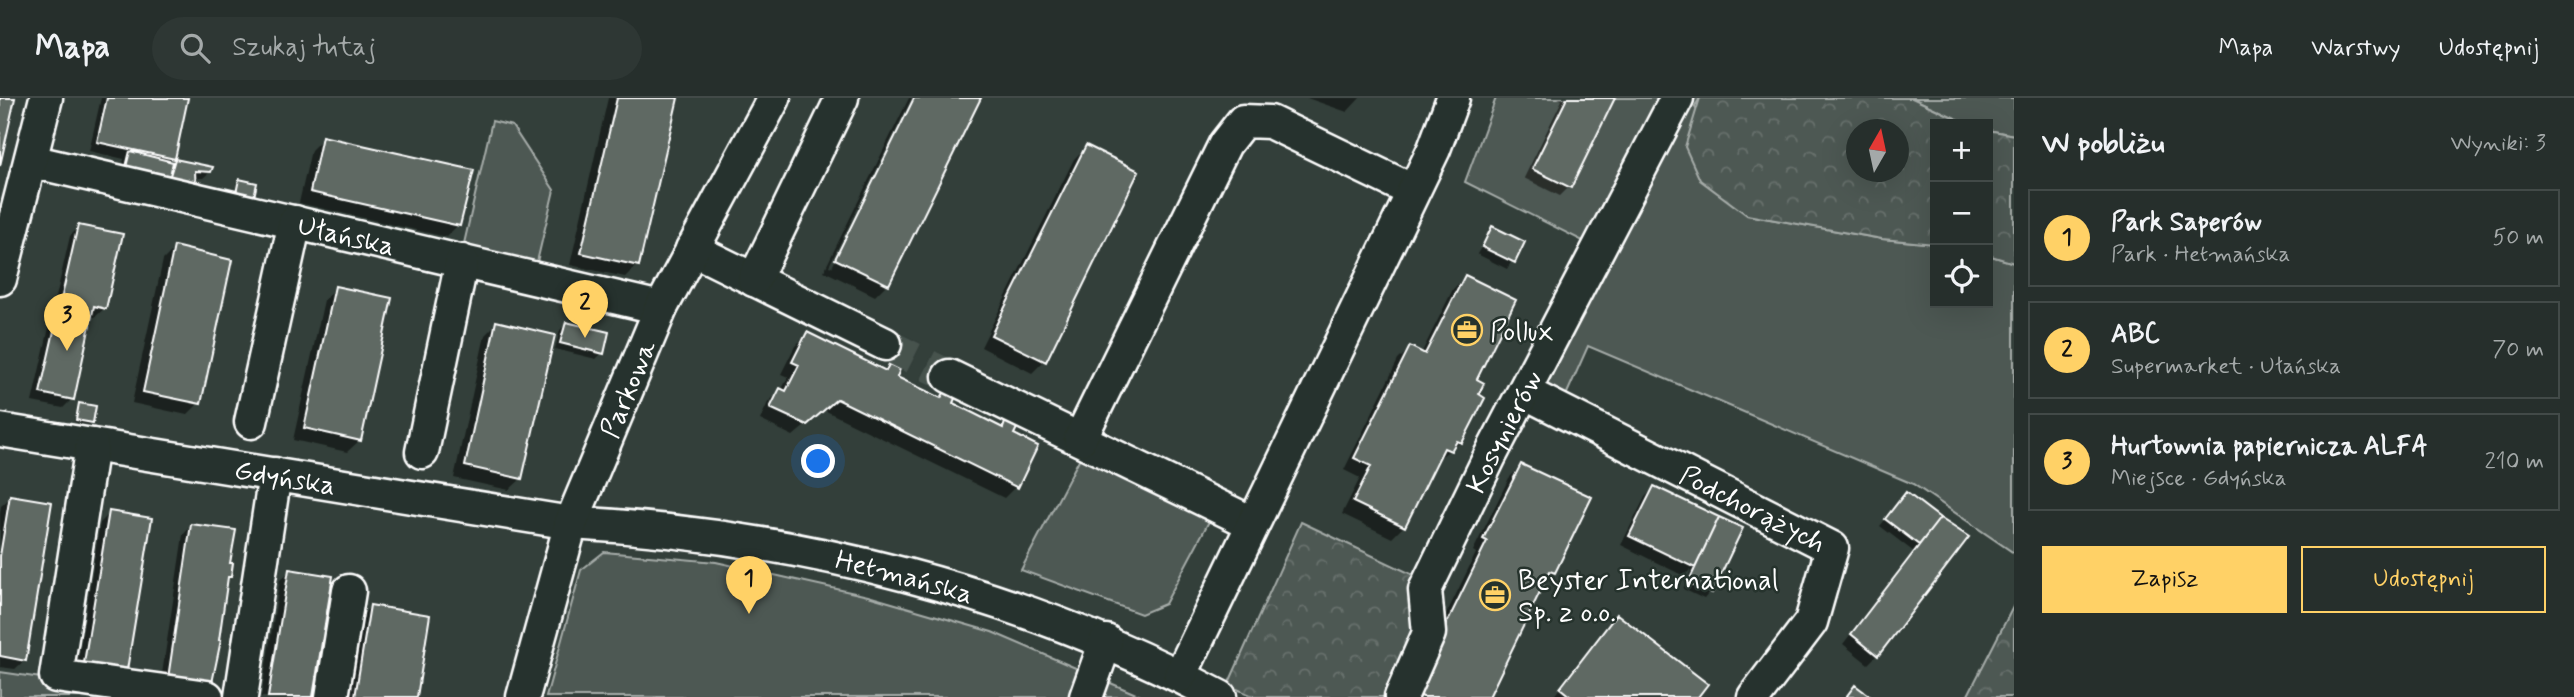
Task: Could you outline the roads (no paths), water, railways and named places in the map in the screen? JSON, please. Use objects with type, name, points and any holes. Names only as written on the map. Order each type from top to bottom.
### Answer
[{"type":"street","points":[[0,279],[46,98]]},
{"type":"street","name":"Parkowa","points":[[523,697],[571,523],[661,308],[774,98]]},
{"type":"street","points":[[754,280],[842,98]]},
{"type":"street","points":[[1180,676],[1434,149],[1453,98]]},
{"type":"street","name":"Kosynierów","points":[[1401,697],[1429,633],[1425,590],[1524,392],[1677,98]]},
{"type":"street","points":[[1080,439],[1225,144],[1243,121],[1270,122],[1413,191]]},
{"type":"street","name":"Ułańska","points":[[32,161],[661,308]]},
{"type":"street","points":[[251,422],[295,222]]},
{"type":"street","points":[[692,249],[885,344]]},
{"type":"street","points":[[422,452],[462,261]]},
{"type":"street","points":[[949,376],[1252,523]]},
{"type":"street","name":"Podchorążych","points":[[1524,392],[1832,548],[1811,622],[1754,697]]},
{"type":"street","name":"Gdyńska","points":[[0,430],[571,523]]},
{"type":"street","points":[[92,445],[56,676],[207,697]]},
{"type":"street","points":[[241,697],[275,474]]},
{"type":"street","name":"Hetmańska","points":[[571,523],[662,530],[730,539],[903,574],[1004,602],[1106,641],[1220,697]]},
{"type":"street","points":[[332,697],[349,591]]},
{"type":"street","points":[[1086,697],[1106,641]]},
{"type":"tunnel","points":[[885,344],[949,376]]},
{"type":"place","name":"Pollux","points":[[1467,330]]},
{"type":"place","name":"ABC","points":[[585,338]]},
{"type":"place","name":"Hurtownia papiernicza ALFA","points":[[67,351]]},
{"type":"place","name":"Beyster International Sp. z o.o.","points":[[1495,595]]},
{"type":"place","name":"Park Saperów","points":[[749,614]]}]
